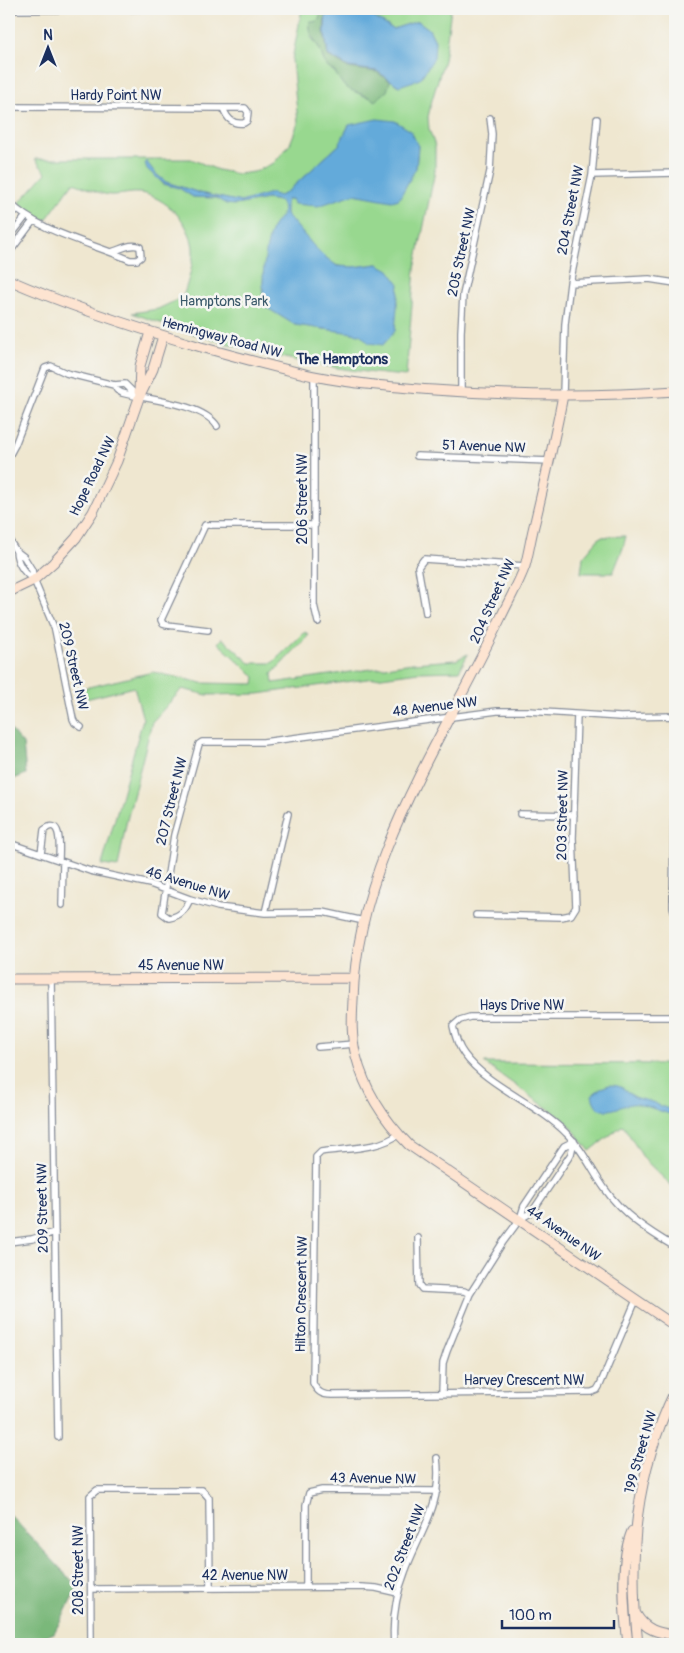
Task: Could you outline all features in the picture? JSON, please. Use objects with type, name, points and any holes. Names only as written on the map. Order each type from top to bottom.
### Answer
[{"type":"street","points":[[9,10],[146,9]]},
{"type":"street","name":"Hardy Point NW","points":[[9,107],[223,108]]},
{"type":"street","name":"205 Street NW","points":[[461,392],[463,295],[490,171],[492,134],[490,118]]},
{"type":"street","name":"204 Street NW","points":[[435,1164],[410,1145],[387,1120],[372,1098],[362,1077],[352,1032],[353,978],[364,921],[378,873],[403,809],[477,666],[525,566],[550,461],[563,395],[565,324],[570,283],[592,175],[598,119]]},
{"type":"street","points":[[592,175],[675,173]]},
{"type":"street","points":[[9,202],[18,211],[34,221],[130,260],[137,260],[141,257],[140,247],[137,245],[111,252]]},
{"type":"street","points":[[9,238],[26,216]]},
{"type":"street","points":[[9,253],[34,221]]},
{"type":"street","points":[[570,283],[649,279],[675,283]]},
{"type":"street","name":"Hemingway Road NW","points":[[9,280],[49,297],[150,332],[314,376],[390,387],[461,392],[563,395],[675,391]]},
{"type":"street","name":"Hope Road NW","points":[[138,398],[140,366],[150,332]]},
{"type":"street","name":"Hope Road NW","points":[[9,592],[34,580],[53,563],[76,538],[93,512],[117,461],[138,398],[153,369],[163,336]]},
{"type":"street","points":[[9,456],[45,368],[51,366],[66,373],[114,385],[125,384],[138,398]]},
{"type":"street","name":"206 Street NW","points":[[314,376],[314,605],[318,622]]},
{"type":"street","points":[[114,385],[122,393],[138,398],[190,408],[213,420],[217,426]]},
{"type":"street","name":"51 Avenue NW","points":[[417,456],[550,461]]},
{"type":"street","points":[[208,630],[162,624],[161,620],[205,525],[315,525]]},
{"type":"street","name":"209 Street NW","points":[[9,540],[16,551],[24,557],[32,570],[34,580],[55,630],[73,719],[75,723],[82,727]]},
{"type":"street","points":[[426,613],[418,567],[424,559],[525,566]]},
{"type":"street","name":"48 Avenue NW","points":[[199,744],[202,742],[263,742],[497,711],[516,710],[577,715],[675,716]]},
{"type":"street","name":"203 Street NW","points":[[476,915],[561,916],[571,915],[576,907],[573,863],[577,715]]},
{"type":"street","points":[[675,716],[673,907],[675,914]]},
{"type":"street","name":"207 Street NW","points":[[190,899],[180,915],[169,918],[162,913],[174,835],[199,744]]},
{"type":"street","points":[[265,912],[288,814]]},
{"type":"street","points":[[520,814],[574,815]]},
{"type":"street","points":[[41,854],[44,830],[52,826],[59,833],[62,905]]},
{"type":"street","name":"46 Avenue NW","points":[[9,843],[104,875],[142,882],[218,907],[265,912],[323,912],[364,921]]},
{"type":"street","name":"45 Avenue NW","points":[[9,979],[353,978]]},
{"type":"street","name":"209 Street NW","points":[[51,979],[58,1437]]},
{"type":"street","name":"Hays Drive NW","points":[[574,1141],[552,1121],[476,1068],[463,1053],[456,1040],[453,1026],[460,1020],[470,1017],[675,1017]]},
{"type":"street","points":[[318,1047],[354,1044]]},
{"type":"street","name":"Hilton Crescent NW","points":[[399,1134],[381,1142],[359,1148],[321,1152],[316,1157],[313,1383],[319,1392],[324,1395],[442,1393]]},
{"type":"street","points":[[442,1393],[442,1374],[445,1357],[470,1294],[520,1219],[524,1206],[564,1146],[574,1141]]},
{"type":"street","points":[[520,1219],[532,1212],[571,1154],[574,1141]]},
{"type":"street","points":[[574,1141],[604,1189],[617,1204],[647,1230],[675,1247]]},
{"type":"street","name":"44 Avenue NW","points":[[435,1164],[520,1219],[675,1326]]},
{"type":"street","points":[[9,1242],[32,1240],[55,1232]]},
{"type":"street","points":[[418,1238],[419,1285],[422,1289],[464,1291],[470,1294]]},
{"type":"street","name":"Harvey Crescent NW","points":[[442,1393],[592,1392],[597,1390],[636,1300]]},
{"type":"street","name":"199 Street NW","points":[[638,1644],[634,1560],[636,1522],[645,1476],[657,1434],[675,1391]]},
{"type":"street","name":"202 Street NW","points":[[394,1644],[394,1622],[398,1593],[407,1567],[429,1520],[437,1491],[437,1458]]},
{"type":"street","name":"208 Street NW","points":[[91,1644],[90,1496],[97,1490],[202,1490],[209,1498],[210,1588]]},
{"type":"street","name":"43 Avenue NW","points":[[306,1587],[306,1505],[309,1493],[322,1490],[437,1491]]},
{"type":"street","name":"199 Street NW","points":[[628,1644],[625,1608],[625,1552],[627,1542],[636,1522]]},
{"type":"street","name":"42 Avenue NW","points":[[91,1589],[306,1587],[369,1588],[398,1593]]},
{"type":"street","points":[[635,1612],[643,1624],[651,1630],[675,1635]]},
{"type":"green space","name":"Hamptons Park","points":[[302,9],[322,9],[319,20],[314,22],[311,37],[319,48],[325,64],[334,71],[344,86],[370,97],[376,72],[348,68],[328,56],[324,32],[325,9],[349,67],[377,71],[399,86],[435,41],[429,29],[418,21],[393,29],[360,9],[451,9],[444,60],[428,117],[429,129],[435,146],[435,171],[415,269],[406,376],[336,368],[267,354],[165,325],[132,313],[158,309],[183,297],[193,260],[191,238],[182,220],[167,205],[150,195],[137,193],[109,195],[73,183],[46,220],[38,217],[19,203],[46,173],[35,159],[191,159],[218,170],[238,174],[254,172],[274,163],[290,144],[298,123],[292,60]],"holes":[[[349,125],[418,146],[416,168],[368,196],[354,194],[341,197],[288,199],[286,201],[286,214],[319,251],[333,263],[348,267],[378,264],[396,308],[395,331],[361,334],[295,325],[264,306],[262,288],[273,226],[282,216],[283,207],[280,201],[267,199],[235,205],[216,198],[193,197],[179,188],[163,184],[145,162],[166,182],[200,193],[241,202],[271,194],[280,196],[288,191],[339,145]]]},
{"type":"green space","points":[[322,9],[325,9],[324,32],[328,56],[348,68],[376,72],[390,81],[387,91],[375,101],[346,87],[326,64],[310,29],[310,21],[319,20]]},
{"type":"green space","points":[[626,536],[613,573],[581,573],[583,557],[600,537]]},
{"type":"green space","points":[[305,632],[309,635],[272,674],[273,683],[413,663],[456,660],[468,654],[459,671],[418,672],[258,694],[207,695],[182,689],[152,722],[126,824],[118,867],[102,865],[143,719],[134,687],[78,701],[76,690],[153,672],[202,683],[254,684],[255,677],[218,643],[222,638],[250,663],[272,663]]},
{"type":"green space","points":[[9,728],[23,744],[26,774],[9,781]]},
{"type":"green space","points":[[484,1063],[675,1064],[675,1189],[644,1159],[623,1125],[590,1151],[567,1122]]},
{"type":"green space","points":[[9,1514],[78,1587],[54,1633],[26,1644],[9,1644]]},
{"type":"water","points":[[326,9],[360,9],[393,29],[418,21],[429,29],[435,41],[434,58],[420,79],[399,86],[377,71],[349,67],[328,55],[325,32]]},
{"type":"water","points":[[377,119],[395,121],[411,131],[418,146],[416,168],[399,199],[392,201],[354,194],[318,206],[294,204],[292,199],[288,199],[286,202],[286,214],[319,252],[337,266],[354,267],[378,264],[389,270],[399,284],[395,331],[383,345],[369,343],[360,334],[295,325],[264,306],[263,277],[265,257],[272,228],[282,214],[283,210],[280,201],[267,199],[235,205],[226,204],[216,198],[193,197],[179,188],[164,184],[147,169],[145,163],[146,161],[156,174],[166,182],[200,193],[241,202],[271,193],[280,196],[339,145],[349,125]]},
{"type":"water","points":[[609,1085],[619,1086],[637,1098],[675,1110],[675,1115],[637,1104],[611,1110],[600,1109],[595,1104],[592,1095]]},
{"type":"district","name":"The Hamptons","points":[[342,359]]}]
